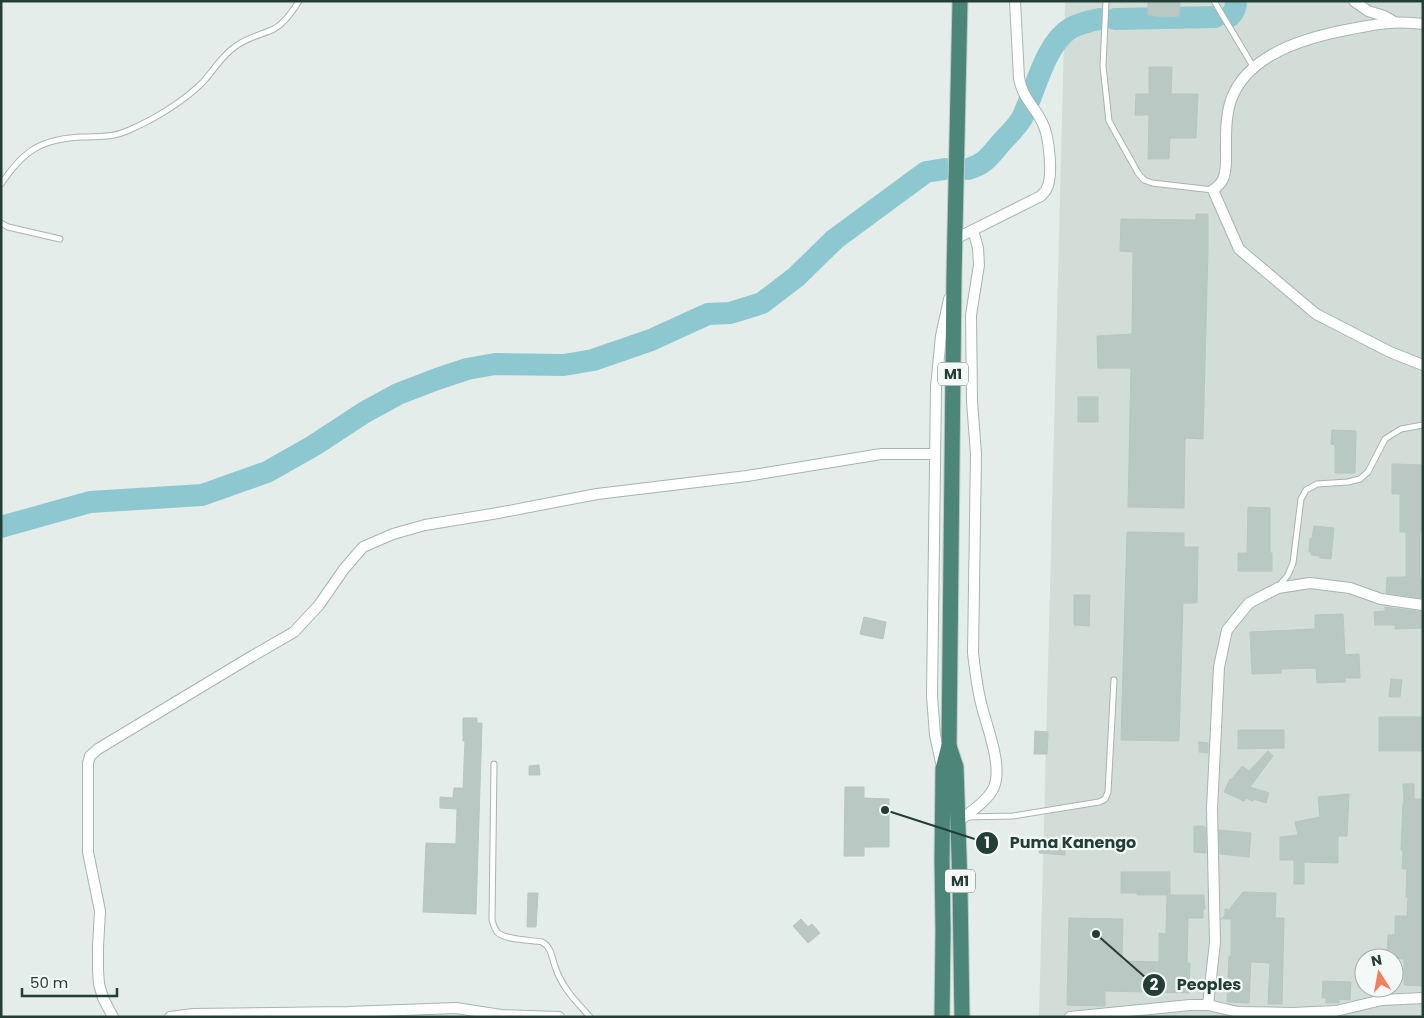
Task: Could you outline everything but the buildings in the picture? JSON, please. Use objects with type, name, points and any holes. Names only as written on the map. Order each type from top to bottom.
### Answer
[{"type":"highway","name":"M1","points":[[942,1017],[943,769],[949,746],[954,276],[960,1]]},
{"type":"highway","name":"M1","points":[[949,746],[956,767],[961,820],[962,1017]]},
{"type":"street","points":[[955,239],[1041,196],[1049,182],[1050,168],[1047,135],[1042,122],[1020,84],[1015,1]]},
{"type":"street","points":[[1354,1],[1368,11],[1394,21]]},
{"type":"street","points":[[1423,24],[1394,21],[1324,34],[1282,49],[1265,60],[1238,87],[1231,100],[1226,129],[1225,172],[1223,179],[1213,190],[1239,249],[1316,314],[1390,352],[1423,365]]},
{"type":"street","points":[[961,820],[988,797],[994,786],[996,772],[995,757],[981,703],[973,653],[976,454],[972,401],[971,315],[979,265],[978,248],[973,230]]},
{"type":"street","points":[[943,769],[935,735],[932,696],[936,387],[941,336],[954,276]]},
{"type":"street","points":[[113,1017],[103,998],[99,984],[98,947],[100,911],[88,852],[88,763],[90,756],[98,749],[294,632],[319,605],[344,569],[363,548],[393,534],[425,525],[597,494],[747,476],[881,454],[935,454]]},
{"type":"street","points":[[1208,1005],[1215,942],[1212,808],[1219,666],[1227,630],[1249,604],[1278,588],[1310,583],[1350,588],[1381,599],[1423,605]]},
{"type":"street","points":[[1070,1017],[1190,1005],[1208,1005],[1238,1012],[1293,1013],[1336,1011],[1382,1000],[1423,998]]},
{"type":"street","points":[[170,1017],[192,1014],[348,1012],[456,1008],[502,1015],[559,1017]]},
{"type":"lane","points":[[1,184],[21,157],[32,149],[46,143],[64,139],[113,136],[138,126],[176,104],[203,82],[229,51],[245,40],[275,28],[282,23],[299,1]]},
{"type":"lane","points":[[1106,1],[1103,66],[1109,120],[1138,173],[1144,180],[1152,183],[1213,190]]},
{"type":"lane","points":[[1214,1],[1254,69]]},
{"type":"lane","points":[[1,223],[8,227],[60,239]]},
{"type":"lane","points":[[1278,588],[1288,575],[1293,562],[1301,499],[1306,490],[1317,484],[1348,482],[1360,479],[1368,472],[1385,439],[1401,429],[1423,424]]},
{"type":"lane","points":[[961,820],[1012,816],[1099,802],[1105,799],[1108,792],[1114,680]]},
{"type":"lane","points":[[494,764],[492,920],[494,927],[498,933],[504,936],[547,944],[556,971],[566,991],[590,1017]]},
{"type":"shaded area","points":[[1065,1],[1423,1],[1423,1017],[1039,1017]]},
{"type":"waterway","points":[[1230,16],[1235,9],[1236,1]]},
{"type":"waterway","points":[[1115,19],[1215,17]]},
{"type":"waterway","points":[[968,169],[986,160],[1020,121],[1047,56],[1062,35],[1078,25],[1100,19]]},
{"type":"waterway","points":[[1,527],[90,502],[202,495],[267,472],[313,446],[365,412],[398,394],[437,379],[467,369],[495,364],[564,365],[593,360],[651,340],[708,314],[730,313],[762,303],[796,277],[835,239],[926,172],[945,169]]},
{"type":"place","name":"Puma Kanengo","points":[[885,810]]},
{"type":"place","name":"Peoples","points":[[1096,934]]}]
